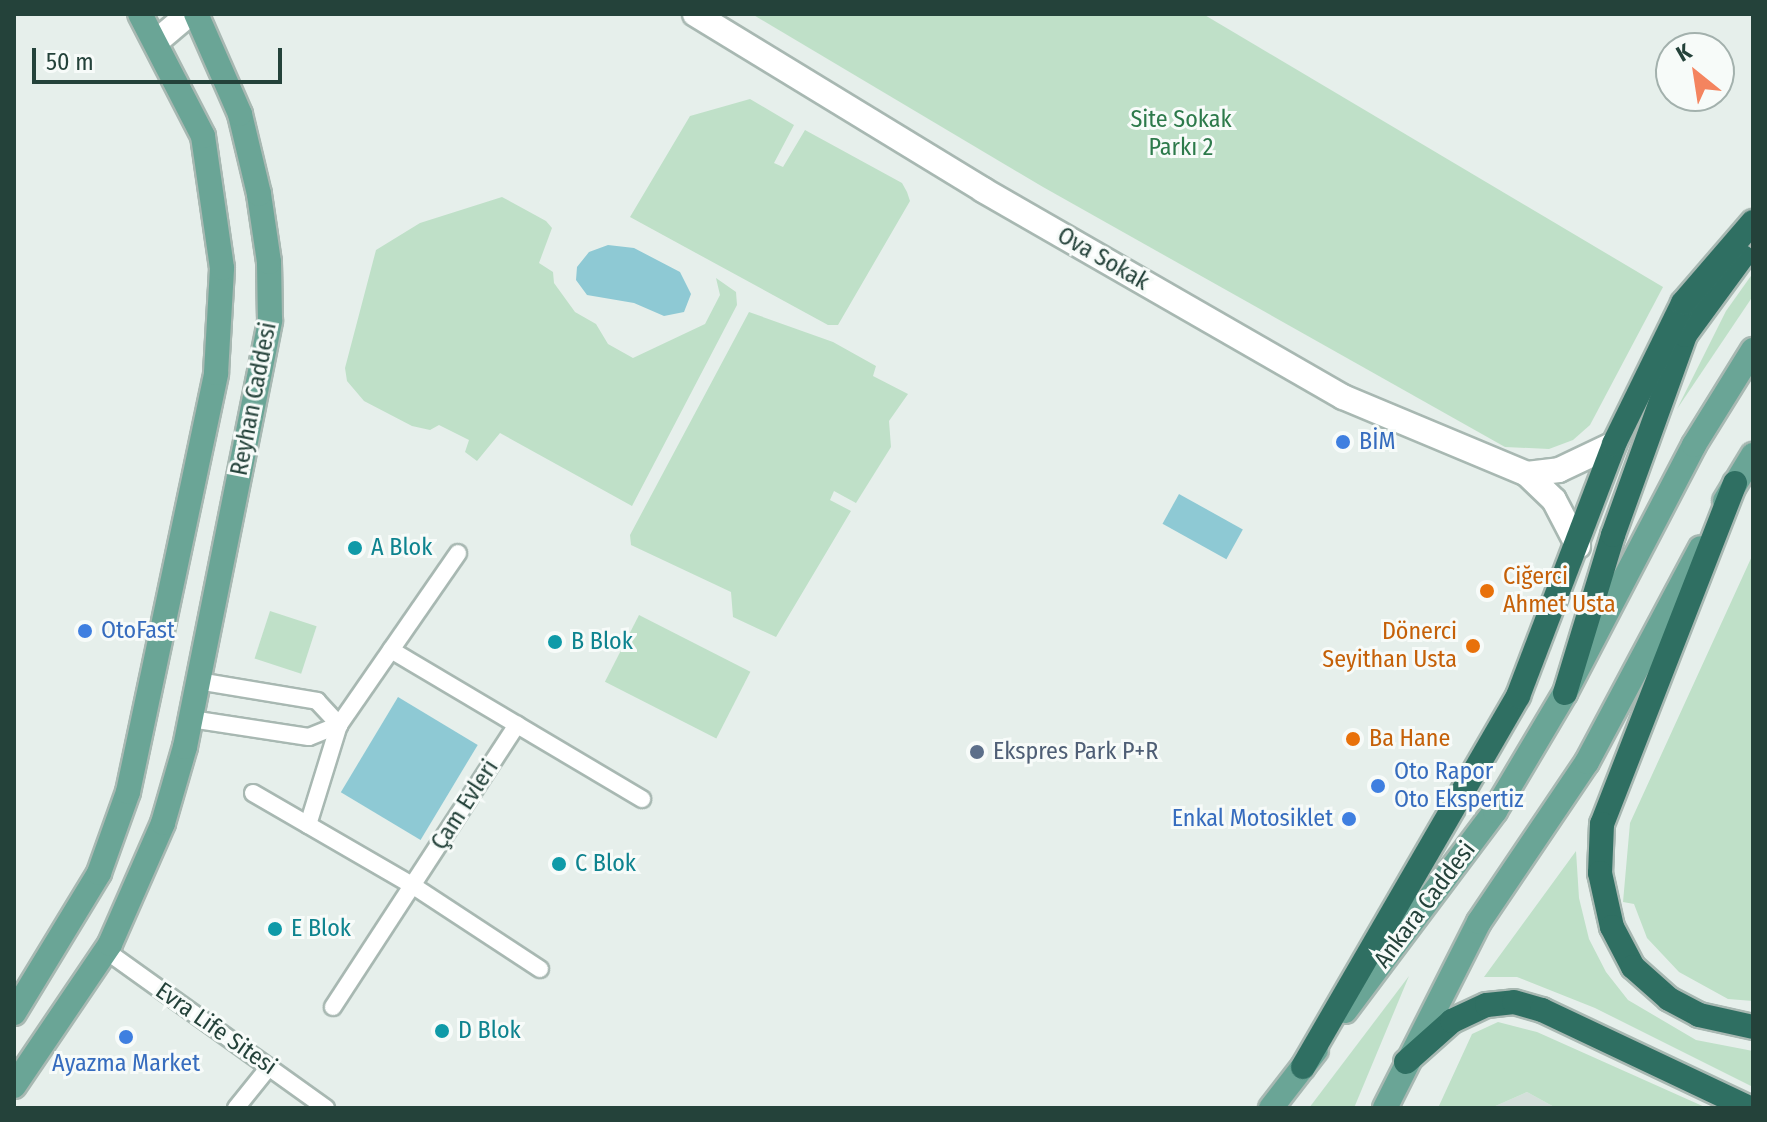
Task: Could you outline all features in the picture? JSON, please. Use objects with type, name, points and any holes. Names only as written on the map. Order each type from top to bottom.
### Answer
[{"type":"highway","points":[[1303,1067],[1518,696],[1578,546],[1614,444],[1683,303],[1753,222]]},
{"type":"highway","points":[[1565,693],[1613,535],[1685,335],[1753,242]]},
{"type":"highway","points":[[1735,483],[1602,824],[1600,873],[1612,927],[1633,967],[1669,999],[1699,1015],[1753,1027]]},
{"type":"highway","points":[[1406,1062],[1452,1021],[1487,1005],[1514,1002],[1542,1010],[1749,1108]]},
{"type":"main road","name":"Reyhan Caddesi","points":[[14,1013],[99,873],[128,792],[153,688],[222,322],[214,193],[203,136],[157,41],[140,14]]},
{"type":"main road","name":"Reyhan Caddesi","points":[[14,1086],[105,950],[163,823],[195,699],[270,320],[269,262],[259,194],[240,114],[196,14]]},
{"type":"main road","name":"Ankara Caddesi","points":[[1271,1108],[1495,811],[1565,693],[1694,445],[1753,350]]},
{"type":"main road","points":[[1385,1108],[1479,922],[1587,762],[1735,483],[1753,455]]},
{"type":"main road","points":[[153,688],[195,699]]},
{"type":"street","points":[[157,41],[189,14]]},
{"type":"street","name":"Ova Sokak","points":[[695,14],[983,190],[1343,397],[1527,474],[1554,500],[1578,546]]},
{"type":"street","points":[[1527,474],[1559,470],[1614,444]]},
{"type":"lane","points":[[308,825],[339,725],[458,553]]},
{"type":"lane","points":[[391,650],[642,799]]},
{"type":"lane","points":[[195,699],[309,737],[339,725]]},
{"type":"lane","points":[[195,699],[317,701],[339,725]]},
{"type":"lane","name":"Çam Evleri","points":[[333,1007],[517,725]]},
{"type":"lane","points":[[253,793],[412,885],[540,969]]},
{"type":"lane","name":"Evra Life Sitesi","points":[[105,950],[326,1108]]},
{"type":"lane","points":[[236,1108],[269,1067]]},
{"type":"shaded area","points":[[1527,1092],[1556,1108],[1491,1108]]},
{"type":"green space","name":"Site Sokak Parkı 2","points":[[752,14],[1203,14],[1663,287],[1590,425],[1573,440],[1549,449],[1505,447],[1043,187]]},
{"type":"green space","points":[[750,99],[794,125],[774,163],[783,167],[805,130],[902,183],[907,192],[910,201],[838,325],[828,325],[630,217],[690,116]]},
{"type":"green space","points":[[502,197],[546,221],[552,228],[539,263],[553,272],[554,283],[575,312],[596,324],[608,344],[633,358],[705,324],[720,295],[716,278],[736,292],[737,305],[632,506],[500,433],[477,461],[465,452],[469,440],[439,425],[430,430],[412,426],[364,401],[347,381],[345,368],[376,250],[420,223]]},
{"type":"green space","points":[[1753,273],[1753,296],[1677,409],[1726,311]]},
{"type":"green space","points":[[749,312],[833,342],[876,366],[873,376],[908,394],[889,421],[891,447],[856,503],[834,491],[830,500],[851,511],[776,637],[733,617],[731,592],[631,545],[630,535]]},
{"type":"green space","points":[[1753,554],[1753,1001],[1728,999],[1679,972],[1647,938],[1634,904],[1623,902],[1630,823]]},
{"type":"green space","points":[[270,611],[317,626],[301,674],[255,659]]},
{"type":"green space","points":[[639,615],[750,672],[716,739],[605,682]]},
{"type":"green space","points":[[1576,851],[1579,898],[1589,939],[1606,972],[1628,1000],[1696,1040],[1753,1051],[1753,1087],[1595,1008],[1517,977],[1484,977]]},
{"type":"green space","points":[[1409,976],[1354,1108],[1309,1108]]},
{"type":"green space","points":[[1498,1022],[1537,1032],[1707,1108],[1556,1108],[1527,1092],[1491,1108],[1438,1108],[1472,1034]]},
{"type":"water","points":[[608,245],[634,248],[680,272],[691,294],[684,312],[664,316],[634,303],[587,295],[576,280],[577,267],[589,252]]},
{"type":"water","points":[[1179,494],[1243,529],[1226,559],[1163,524]]},
{"type":"water","points":[[398,697],[478,745],[421,840],[341,792]]},
{"type":"place","name":"BİM","points":[[1343,442]]},
{"type":"place","name":"A Blok","points":[[355,548]]},
{"type":"place","name":"Ciğerci Ahmet Usta","points":[[1487,591]]},
{"type":"place","name":"OtoFast","points":[[85,631]]},
{"type":"place","name":"B Blok","points":[[555,642]]},
{"type":"place","name":"Dönerci Seyithan Usta","points":[[1473,646]]},
{"type":"place","name":"Ba Hane","points":[[1353,739]]},
{"type":"place","name":"Ekspres Park P+R","points":[[977,752]]},
{"type":"place","name":"Oto Rapor Oto Ekspertiz","points":[[1378,786]]},
{"type":"place","name":"Enkal Motosiklet","points":[[1349,819]]},
{"type":"place","name":"C Blok","points":[[559,864]]},
{"type":"place","name":"E Blok","points":[[275,929]]},
{"type":"place","name":"D Blok","points":[[442,1031]]},
{"type":"place","name":"Ayazma Market","points":[[126,1037]]}]
